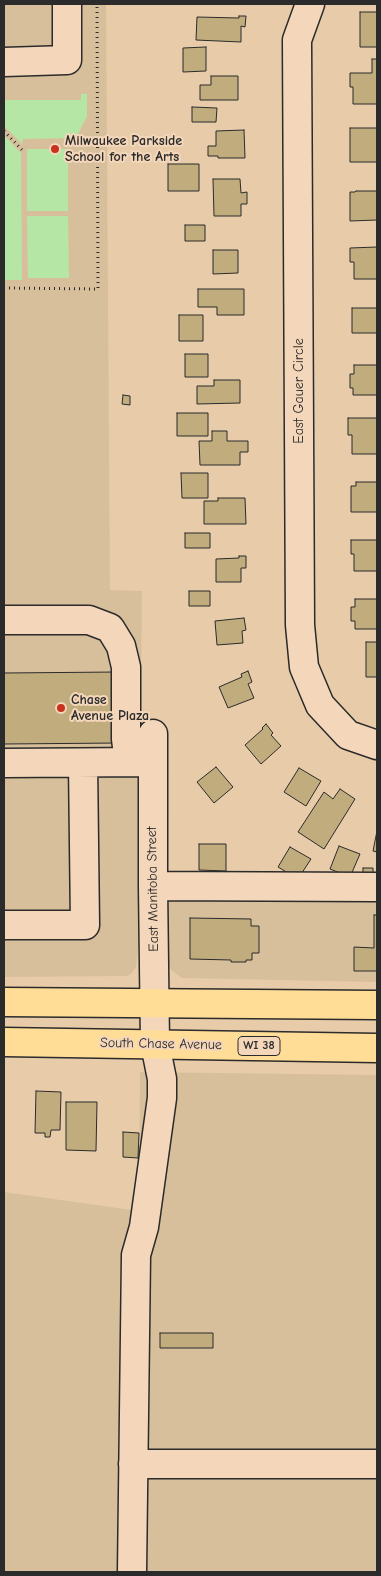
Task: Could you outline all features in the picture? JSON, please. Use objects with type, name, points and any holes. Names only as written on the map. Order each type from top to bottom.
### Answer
[{"type":"main road","points":[[4,1002],[377,1005]]},
{"type":"main road","name":"South Chase Avenue","points":[[4,1042],[377,1048]]},
{"type":"street","points":[[4,62],[67,60],[67,4]]},
{"type":"street","name":"East Gauer Circle","points":[[310,4],[297,40],[300,625],[304,667],[320,705],[348,735],[377,746]]},
{"type":"street","points":[[4,620],[89,620],[110,628],[121,646],[126,667],[126,739],[141,762]]},
{"type":"street","name":"East Manitoba Street","points":[[132,1572],[136,1255],[144,1227],[162,1098],[162,1078],[155,1044],[153,886],[141,762],[153,734]]},
{"type":"street","points":[[4,763],[141,762]]},
{"type":"street","points":[[4,925],[85,925],[83,763]]},
{"type":"street","points":[[153,886],[377,887]]},
{"type":"street","points":[[133,1464],[377,1464]]},
{"type":"path","points":[[4,288],[98,289],[96,4]]},
{"type":"path","points":[[4,131],[24,152]]},
{"type":"shaded area","points":[[4,4],[106,4],[110,590],[142,591],[141,927],[136,967],[127,976],[4,977]]},
{"type":"shaded area","points":[[163,893],[377,895],[377,982],[182,978],[171,970],[169,966],[163,930]]},
{"type":"shaded area","points":[[140,1072],[377,1075],[377,1572],[4,1572],[4,1192],[139,1211]]},
{"type":"green space","points":[[81,94],[87,94],[87,116],[72,146],[71,138],[23,139],[22,144],[4,126],[4,100],[81,100]]},
{"type":"green space","points":[[4,135],[21,153],[22,280],[4,280]]},
{"type":"green space","points":[[27,149],[68,149],[68,211],[27,211]]},
{"type":"green space","points":[[27,216],[68,216],[69,278],[28,278]]},
{"type":"building","points":[[360,12],[377,12],[377,47],[360,47]]},
{"type":"building","points":[[239,16],[246,16],[245,27],[241,26],[241,42],[196,40],[197,17],[239,18]]},
{"type":"building","points":[[206,47],[206,71],[183,72],[183,48]]},
{"type":"building","points":[[372,59],[377,59],[377,104],[353,104],[353,87],[350,87],[350,73],[372,73]]},
{"type":"building","points":[[211,76],[238,76],[238,100],[200,100],[200,85],[211,85]]},
{"type":"building","points":[[192,107],[217,108],[216,122],[192,122]]},
{"type":"building","points":[[350,128],[377,128],[377,162],[350,162]]},
{"type":"building","points":[[244,130],[245,158],[208,156],[208,146],[216,146],[216,131]]},
{"type":"building","points":[[168,164],[199,164],[199,191],[168,191]]},
{"type":"building","points":[[213,179],[240,179],[241,193],[247,192],[247,204],[241,204],[241,216],[214,216]]},
{"type":"building","points":[[377,191],[377,220],[350,221],[350,192]]},
{"type":"building","points":[[185,225],[205,225],[205,241],[185,241]]},
{"type":"building","points":[[377,247],[377,279],[354,279],[354,262],[350,262],[350,248]]},
{"type":"building","points":[[213,250],[238,250],[238,273],[213,274]]},
{"type":"building","points":[[198,289],[244,289],[244,315],[217,315],[217,307],[198,307]]},
{"type":"building","points":[[352,308],[377,308],[377,333],[352,333]]},
{"type":"building","points":[[179,315],[203,315],[203,341],[179,341]]},
{"type":"building","points":[[185,354],[208,354],[208,377],[185,377]]},
{"type":"building","points":[[354,365],[377,365],[377,395],[353,395],[353,388],[350,388],[350,374],[354,374]]},
{"type":"building","points":[[214,380],[240,380],[240,403],[197,404],[197,386],[214,386]]},
{"type":"building","points":[[123,395],[130,396],[130,405],[122,404]]},
{"type":"building","points":[[177,413],[208,413],[208,436],[177,436]]},
{"type":"building","points":[[348,418],[377,418],[377,454],[352,454],[352,435],[348,435]]},
{"type":"building","points":[[212,431],[227,431],[227,441],[248,441],[248,452],[240,452],[240,465],[200,465],[199,441],[212,441]]},
{"type":"building","points":[[181,473],[208,473],[208,498],[182,498]]},
{"type":"building","points":[[356,482],[377,482],[377,512],[351,512],[351,486],[356,486]]},
{"type":"building","points":[[218,498],[245,498],[246,524],[204,524],[204,501],[218,501]]},
{"type":"building","points":[[185,533],[210,533],[210,548],[185,548]]},
{"type":"building","points":[[351,540],[377,540],[377,571],[354,571],[354,554],[351,554]]},
{"type":"building","points":[[239,556],[246,556],[246,568],[241,568],[241,582],[216,582],[216,559],[239,558]]},
{"type":"building","points":[[189,591],[210,591],[210,606],[189,606]]},
{"type":"building","points":[[355,599],[377,599],[377,629],[355,629],[355,621],[351,621],[351,607],[355,607]]},
{"type":"building","points":[[244,618],[246,630],[242,631],[243,643],[217,645],[215,621]]},
{"type":"building","points":[[366,642],[377,642],[377,677],[366,677]]},
{"type":"building","points":[[248,671],[252,682],[248,684],[254,698],[228,708],[219,687],[242,677],[241,674]]},
{"type":"building","name":"Chase Avenue Plaza","points":[[118,672],[119,743],[4,744],[4,673]]},
{"type":"building","points":[[266,724],[273,733],[271,735],[281,746],[261,764],[245,745]]},
{"type":"building","points":[[216,767],[233,787],[214,803],[197,782]]},
{"type":"building","points":[[299,768],[321,781],[306,806],[284,792]]},
{"type":"building","points":[[340,789],[355,799],[324,849],[298,832],[324,792],[333,799]]},
{"type":"building","points":[[377,831],[377,852],[373,851]]},
{"type":"building","points":[[199,844],[226,844],[226,871],[199,870]]},
{"type":"building","points":[[339,846],[360,854],[350,877],[330,869]]},
{"type":"building","points":[[290,847],[311,859],[298,879],[278,867]]},
{"type":"building","points":[[363,868],[373,868],[373,880],[363,880]]},
{"type":"building","points":[[374,915],[377,915],[377,971],[354,971],[354,947],[374,948]]},
{"type":"building","points":[[190,918],[251,919],[251,926],[259,926],[259,953],[252,953],[252,960],[246,960],[246,962],[190,959]]},
{"type":"building","points":[[36,1091],[61,1092],[60,1130],[51,1130],[50,1137],[45,1137],[45,1133],[35,1133]]},
{"type":"building","points":[[66,1102],[97,1102],[96,1151],[66,1150]]},
{"type":"building","points":[[123,1132],[139,1133],[138,1158],[123,1157]]},
{"type":"building","points":[[160,1333],[213,1333],[213,1348],[160,1348]]},
{"type":"place","name":"Milwaukee Parkside School for the Arts","points":[[55,149]]},
{"type":"place","name":"Chase Avenue Plaza","points":[[61,708]]}]
